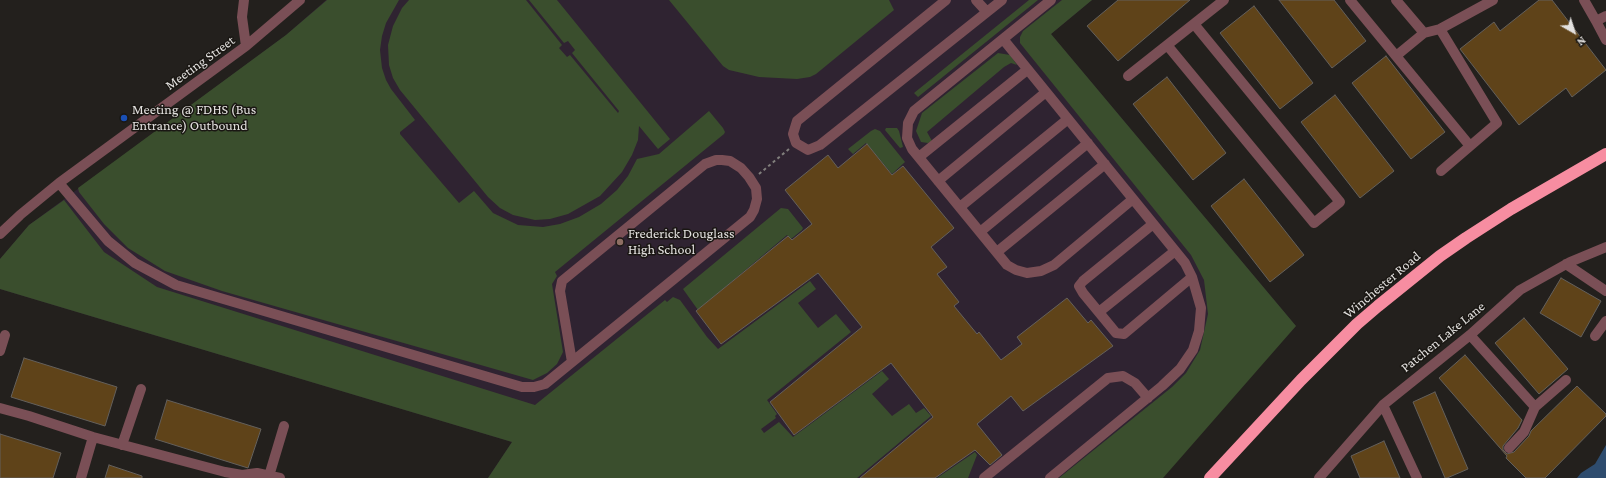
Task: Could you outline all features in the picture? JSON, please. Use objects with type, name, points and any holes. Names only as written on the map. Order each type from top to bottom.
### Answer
[{"type":"highway","name":"Winchester Road","points":[[1210,478],[1301,380],[1378,306],[1440,256],[1466,238],[1511,209],[1606,154]]},
{"type":"street","points":[[244,0],[242,17],[246,46]]},
{"type":"street","name":"Meeting Street","points":[[0,234],[20,215],[59,184],[246,46],[300,0]]},
{"type":"street","points":[[946,0],[797,121],[793,134],[796,143],[808,150],[820,145],[1002,0]]},
{"type":"street","points":[[976,0],[986,12]]},
{"type":"street","points":[[1051,0],[914,111],[908,123],[907,138],[918,157],[1007,265],[1016,270],[1027,273],[1041,271],[1054,265],[1133,199]]},
{"type":"street","points":[[1128,76],[1223,0]]},
{"type":"street","points":[[1350,0],[1470,146]]},
{"type":"street","points":[[1396,0],[1424,33]]},
{"type":"street","points":[[1396,56],[1424,33],[1440,29],[1493,0]]},
{"type":"street","points":[[1584,0],[1606,40]]},
{"type":"street","points":[[1596,21],[1606,16]]},
{"type":"street","points":[[1167,45],[1314,224],[1340,202],[1194,24]]},
{"type":"street","points":[[1440,29],[1497,123],[1441,171]]},
{"type":"street","points":[[1003,39],[1185,263],[1192,277],[1201,308],[1199,332],[1193,350],[1180,369],[1148,398],[1050,478]]},
{"type":"street","points":[[918,157],[1028,70]]},
{"type":"street","points":[[938,181],[1046,92]]},
{"type":"street","points":[[960,207],[1068,119]]},
{"type":"street","points":[[980,232],[1088,144]]},
{"type":"street","points":[[59,184],[108,242],[135,264],[176,285],[522,387],[534,387],[545,384],[750,217],[757,199],[756,188],[752,180],[741,168],[730,161],[716,160],[705,164],[562,281],[560,291],[572,362]]},
{"type":"street","points":[[997,252],[1105,164]]},
{"type":"street","points":[[1153,224],[1079,286],[1083,293],[1116,333],[1124,334],[1192,277]]},
{"type":"street","name":"Patchen Lake Lane","points":[[1320,478],[1383,405],[1470,335],[1520,290],[1566,264],[1606,246]]},
{"type":"street","points":[[1099,312],[1175,251]]},
{"type":"street","points":[[1566,264],[1606,291]]},
{"type":"street","points":[[1595,336],[1606,321]]},
{"type":"street","points":[[0,351],[5,335]]},
{"type":"street","points":[[1470,335],[1535,407]]},
{"type":"street","points":[[984,478],[1108,378],[1123,376],[1135,383],[1148,398]]},
{"type":"street","points":[[1509,448],[1524,432],[1535,407],[1566,380]]},
{"type":"street","points":[[122,445],[141,389]]},
{"type":"street","points":[[1383,405],[1417,478]]},
{"type":"street","points":[[0,408],[224,475],[257,474],[274,477],[284,426]]},
{"type":"street","points":[[81,478],[93,437]]},
{"type":"path","points":[[752,180],[796,143]]},
{"type":"shaded area","name":"Frederick Douglass High School","points":[[326,0],[1092,0],[1051,34],[1296,326],[1157,478],[488,478],[512,442],[0,289],[0,259],[29,225],[286,35]]},
{"type":"green space","points":[[327,0],[399,0],[386,23],[380,50],[382,68],[386,80],[391,89],[415,120],[400,132],[400,134],[459,203],[474,191],[493,213],[518,225],[543,227],[560,224],[579,217],[601,204],[617,190],[628,176],[637,159],[659,154],[709,111],[723,128],[725,132],[724,134],[555,272],[557,276],[552,284],[563,352],[557,364],[547,373],[533,380],[222,291],[165,271],[128,248],[104,224],[79,192],[78,188],[286,35]]},
{"type":"green space","points":[[409,0],[526,0],[562,45],[559,48],[567,57],[570,55],[618,113],[619,111],[572,53],[575,50],[568,41],[564,43],[529,0],[557,0],[670,139],[658,149],[639,126],[638,140],[632,155],[622,172],[600,196],[568,214],[550,219],[535,220],[513,215],[500,208],[488,197],[400,90],[393,78],[389,65],[388,45],[393,26],[402,8]]},
{"type":"green space","points":[[669,0],[889,0],[894,10],[816,74],[810,77],[797,79],[759,77],[729,70],[723,66]]},
{"type":"green space","points":[[1029,0],[1038,0],[918,97],[914,93]]},
{"type":"green space","points":[[1062,0],[1092,0],[1051,34],[1296,326],[1163,478],[1059,478],[1172,387],[1186,373],[1200,350],[1208,314],[1204,280],[1191,255],[1020,43],[1020,37],[1023,31]]},
{"type":"green space","points":[[998,53],[1010,55],[1017,65],[1011,63],[1004,67],[927,132],[932,141],[928,143],[921,142],[916,131],[922,113]]},
{"type":"green space","points":[[886,128],[897,128],[903,147],[900,148],[885,130]]},
{"type":"green space","points":[[875,129],[880,131],[905,162],[892,174],[866,143],[853,154],[848,149]]},
{"type":"green space","points":[[64,200],[104,252],[157,287],[535,405],[665,300],[667,302],[673,297],[680,300],[707,337],[718,349],[810,281],[816,289],[798,303],[818,328],[836,314],[851,332],[767,400],[777,414],[775,416],[776,418],[761,429],[764,433],[779,422],[793,437],[882,371],[889,379],[872,394],[892,416],[909,404],[916,413],[924,408],[931,416],[857,478],[488,478],[512,442],[0,289],[0,259],[29,225]]},
{"type":"green space","points":[[781,208],[788,209],[803,228],[802,230],[791,239],[787,235],[698,310],[683,289]]},
{"type":"green space","points":[[975,452],[977,455],[968,478],[937,478]]},
{"type":"water","points":[[1606,445],[1606,478],[1577,478],[1581,473],[1595,464]]},
{"type":"building","points":[[1118,0],[1190,0],[1118,61],[1087,26]]},
{"type":"building","points":[[1279,0],[1334,0],[1366,41],[1332,68]]},
{"type":"building","points":[[1539,0],[1552,0],[1606,70],[1572,97],[1566,88],[1519,125],[1460,49],[1494,22],[1500,31]]},
{"type":"building","points":[[1254,6],[1313,83],[1280,109],[1220,33]]},
{"type":"building","points":[[1386,56],[1445,132],[1411,159],[1352,83]]},
{"type":"building","points":[[1167,77],[1226,153],[1193,180],[1133,104]]},
{"type":"building","points":[[1335,95],[1394,171],[1360,198],[1301,122]]},
{"type":"building","name":"Frederick Douglass High School","points":[[867,144],[892,175],[903,166],[954,228],[931,247],[947,267],[937,274],[959,302],[954,306],[977,334],[979,332],[1001,360],[1022,344],[1017,337],[1067,298],[1088,323],[1091,320],[1113,346],[1023,411],[1011,396],[977,424],[1002,455],[990,465],[975,450],[935,478],[860,478],[933,417],[891,363],[794,435],[770,402],[862,327],[818,273],[721,344],[696,311],[788,236],[792,240],[812,224],[785,190],[828,155],[838,168]]},
{"type":"building","points":[[1244,179],[1304,255],[1270,282],[1211,206]]},
{"type":"building","points":[[1561,278],[1601,301],[1581,337],[1540,313]]},
{"type":"building","points":[[1524,318],[1568,369],[1539,394],[1495,343]]},
{"type":"building","points":[[1465,355],[1522,420],[1518,428],[1503,446],[1503,450],[1507,454],[1514,452],[1529,436],[1531,431],[1577,386],[1606,414],[1606,416],[1545,478],[1526,478],[1506,458],[1507,456],[1439,378]]},
{"type":"building","points":[[24,358],[117,387],[105,426],[11,397]]},
{"type":"building","points":[[1435,392],[1468,469],[1447,478],[1445,478],[1413,402]]},
{"type":"building","points":[[167,400],[261,429],[248,468],[155,439]]},
{"type":"building","points":[[0,434],[61,453],[53,478],[0,478]]},
{"type":"building","points":[[1384,441],[1400,478],[1360,478],[1351,456]]},
{"type":"building","points":[[109,465],[142,476],[142,478],[105,478]]},
{"type":"place","name":"Meeting @ FDHS (Bus Entrance) Outbound","points":[[124,118]]},
{"type":"place","name":"Frederick Douglass High School","points":[[620,242]]}]
